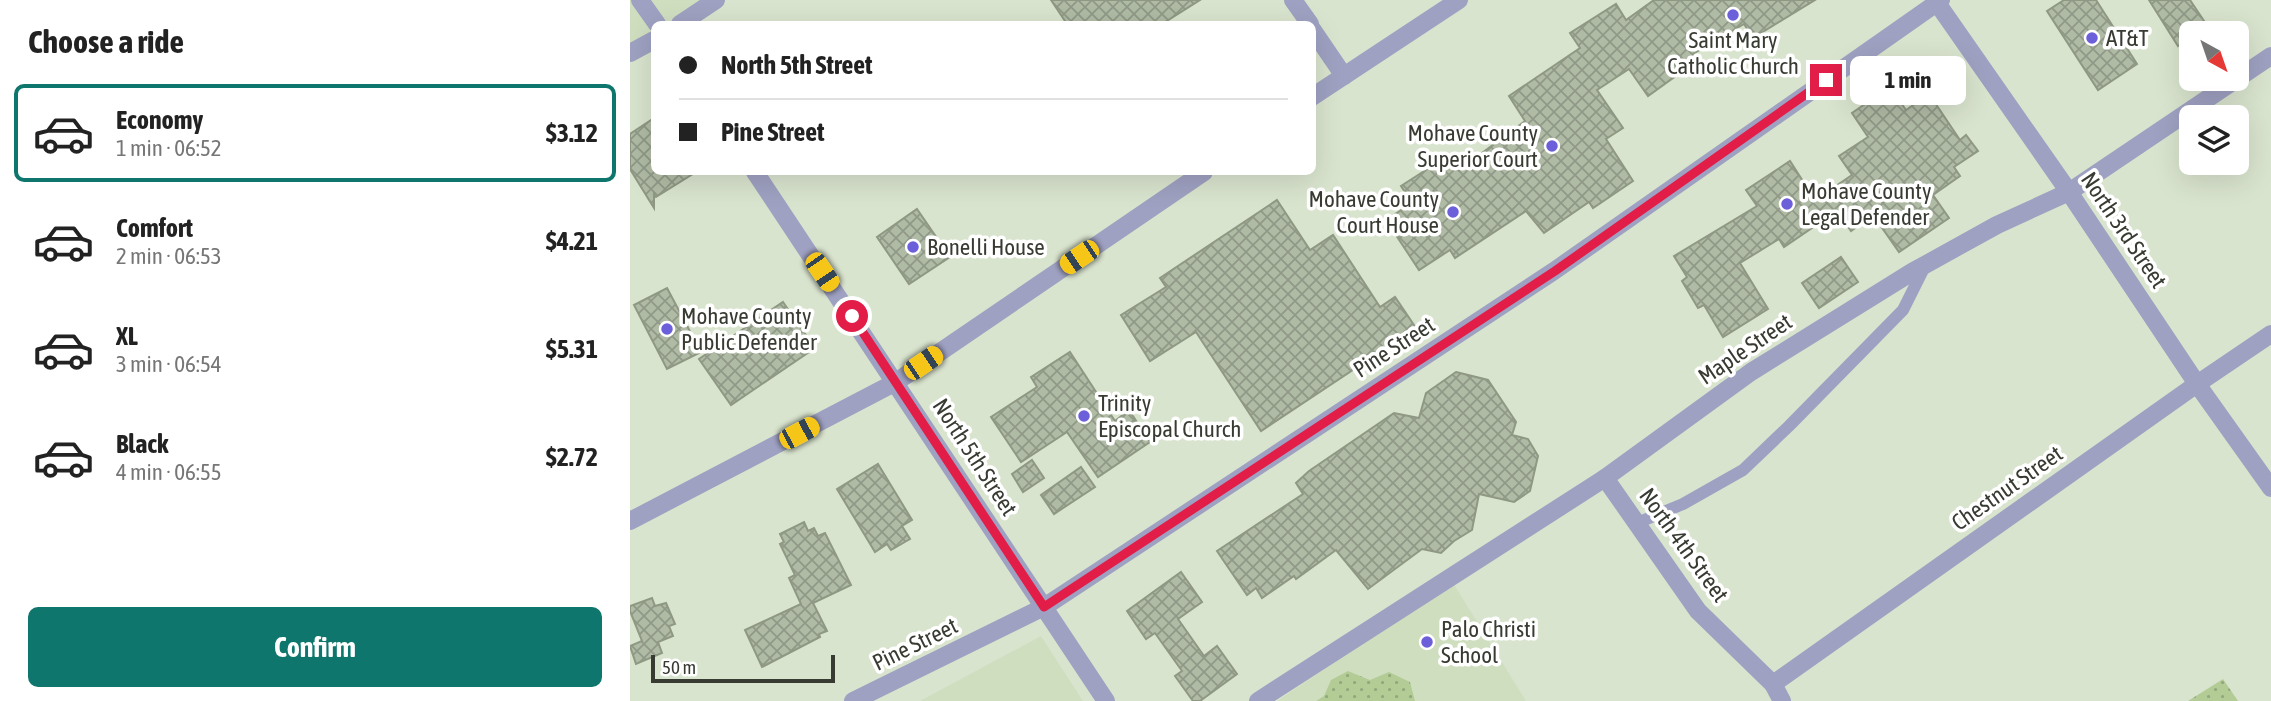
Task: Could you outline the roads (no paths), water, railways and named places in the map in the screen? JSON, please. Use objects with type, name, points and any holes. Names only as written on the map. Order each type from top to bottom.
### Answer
[{"type":"street","points":[[640,0],[655,21]]},
{"type":"street","points":[[684,21],[716,0]]},
{"type":"street","points":[[1293,0],[1308,21]]},
{"type":"street","points":[[1316,94],[1459,0]]},
{"type":"street","name":"North 3rd Street","points":[[1938,1],[2197,384],[2271,488]]},
{"type":"street","name":"Pine Street","points":[[853,701],[1044,607],[1555,271],[1938,1]]},
{"type":"street","points":[[1316,35],[1344,76]]},
{"type":"street","points":[[630,53],[651,42]]},
{"type":"street","name":"Maple Street","points":[[1258,701],[1605,478],[1751,372],[1926,264],[1997,225],[2069,192],[2271,55]]},
{"type":"street","name":"North 5th Street","points":[[757,175],[1106,701]]},
{"type":"street","points":[[630,522],[895,382],[1200,175]]},
{"type":"street","name":"Chestnut Street","points":[[1773,684],[2271,334]]},
{"type":"street","name":"North 4th Street","points":[[1605,478],[1698,611],[1773,684],[1782,701]]},
{"type":"lane","points":[[1637,523],[1683,503],[1743,470],[1903,310],[1926,264]]},
{"type":"place","name":"Saint Mary Catholic Church","points":[[1733,15]]},
{"type":"place","name":"AT&T","points":[[2092,38]]},
{"type":"place","name":"Mohave County Superior Court","points":[[1552,146]]},
{"type":"place","name":"Mohave County Legal Defender","points":[[1787,204]]},
{"type":"place","name":"Mohave County Court House","points":[[1453,212]]},
{"type":"place","name":"Bonelli House","points":[[913,247]]},
{"type":"place","name":"Mohave County Public Defender","points":[[667,329]]},
{"type":"place","name":"Trinity Episcopal Church","points":[[1084,416]]},
{"type":"place","name":"Palo Christi School","points":[[1427,642]]}]
